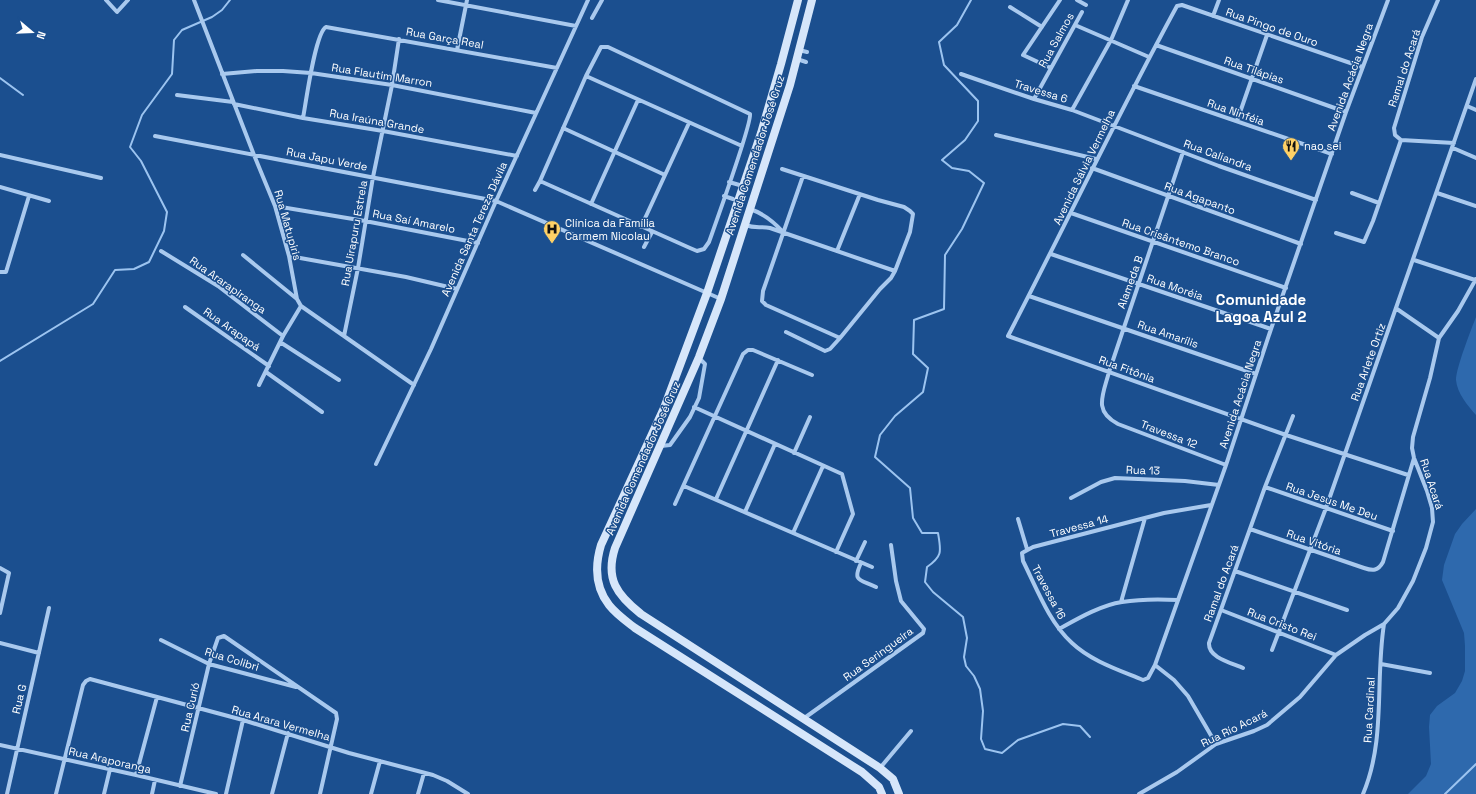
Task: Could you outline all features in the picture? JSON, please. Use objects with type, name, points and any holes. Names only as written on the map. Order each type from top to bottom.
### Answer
[{"type":"street","points":[[106,0],[117,12],[128,0]]},
{"type":"street","name":"Rua Matupiris","points":[[194,0],[254,155],[276,206],[289,256],[297,299],[301,306],[414,385]]},
{"type":"street","points":[[438,0],[576,26]]},
{"type":"street","points":[[457,50],[467,0]]},
{"type":"street","name":"Avenida Santa Tereza Dávila","points":[[376,464],[414,385],[588,0]]},
{"type":"street","points":[[592,18],[602,0]]},
{"type":"street","name":"Avenida Comendador José Cruz","points":[[798,0],[780,53],[744,186],[707,293],[664,408],[601,545],[598,556],[598,579],[601,590],[609,604],[635,628],[862,772],[879,787],[882,794]]},
{"type":"street","name":"Avenida Comendador José Cruz","points":[[812,0],[803,51],[796,59],[790,86],[721,299],[699,357],[615,548],[611,564],[614,582],[620,595],[641,614],[880,768],[893,779],[899,794]]},
{"type":"street","points":[[1051,68],[1023,55],[1060,0]]},
{"type":"street","points":[[1078,0],[1086,5]]},
{"type":"street","points":[[1072,110],[1111,40],[1128,0]]},
{"type":"street","points":[[1213,16],[1219,0]]},
{"type":"street","name":"Avenida Acácia Negra","points":[[1147,680],[1155,666],[1226,466],[1271,329],[1346,112],[1388,0]]},
{"type":"street","name":"Ramal do Acará","points":[[1401,140],[1395,135],[1394,128],[1422,37],[1438,0]]},
{"type":"street","name":"Rua Pingo de Ouro","points":[[1177,6],[1182,5],[1362,67]]},
{"type":"street","name":"Avenida Sálvia Vermelha","points":[[1008,336],[1051,254],[1096,159],[1177,6]]},
{"type":"street","points":[[1010,7],[1042,27]]},
{"type":"street","name":"Rua Salmos","points":[[1034,99],[1082,12]]},
{"type":"street","points":[[1075,25],[1149,57]]},
{"type":"street","name":"Rua Garça Real","points":[[311,73],[316,47],[324,28],[399,39],[557,68]]},
{"type":"street","points":[[1237,121],[1267,35]]},
{"type":"street","name":"Rua Uirapuru Estrela","points":[[344,336],[358,268],[373,177],[392,85],[399,39]]},
{"type":"street","name":"Rua Tilápias","points":[[1156,45],[1346,112]]},
{"type":"street","points":[[535,190],[586,76],[601,47],[608,47],[748,112],[751,116],[709,242],[704,249],[695,250],[540,181]]},
{"type":"street","points":[[796,59],[806,62]]},
{"type":"street","name":"Rua Flautim Marron","points":[[222,74],[264,71],[311,73],[392,85],[536,113]]},
{"type":"street","points":[[303,118],[311,73]]},
{"type":"street","name":"Travessa 6","points":[[961,74],[1034,99],[1072,110],[1114,126]]},
{"type":"street","points":[[586,76],[742,146]]},
{"type":"street","name":"Rua Arlete Ortiz","points":[[1272,650],[1326,508],[1397,309],[1476,79]]},
{"type":"street","name":"Rua Ninféia","points":[[1134,86],[1332,154]]},
{"type":"street","name":"Rua Iraúna Grande","points":[[177,95],[234,103],[303,118],[517,156]]},
{"type":"street","points":[[591,204],[638,100]]},
{"type":"street","points":[[1467,106],[1476,110]]},
{"type":"street","points":[[641,227],[689,123]]},
{"type":"street","name":"Rua Caliandra","points":[[1114,126],[1316,200]]},
{"type":"street","points":[[563,128],[665,175]]},
{"type":"street","points":[[996,135],[1096,159]]},
{"type":"street","name":"Rua Japu Verde","points":[[155,136],[496,201],[721,299]]},
{"type":"street","points":[[1336,233],[1364,242],[1369,232],[1401,140],[1453,145],[1476,158]]},
{"type":"street","name":"Alameda B","points":[[1107,417],[1102,410],[1101,402],[1109,372],[1154,242],[1183,152]]},
{"type":"street","points":[[0,155],[101,178]]},
{"type":"street","name":"Rua Agapanto","points":[[1092,168],[1301,244]]},
{"type":"street","points":[[782,169],[904,207],[910,211],[913,219],[910,232],[891,278],[880,289],[830,350],[825,351],[786,332]]},
{"type":"street","points":[[803,176],[763,291],[762,301],[766,305],[840,338]]},
{"type":"street","points":[[729,182],[744,186]]},
{"type":"street","points":[[0,187],[49,201]]},
{"type":"street","points":[[1352,193],[1379,203]]},
{"type":"street","points":[[1437,193],[1476,206]]},
{"type":"street","points":[[837,251],[860,194]]},
{"type":"street","points":[[0,272],[6,272],[29,196]]},
{"type":"street","points":[[724,196],[733,199]]},
{"type":"street","name":"Rua Saí Amarelo","points":[[276,206],[365,221],[478,243]]},
{"type":"street","points":[[750,209],[758,212],[766,219],[775,222],[783,232]]},
{"type":"street","name":"Rua Crisântemo Branco","points":[[1071,212],[1286,288]]},
{"type":"street","points":[[745,225],[755,228],[766,227],[783,232],[895,271]]},
{"type":"street","points":[[644,247],[652,232]]},
{"type":"street","name":"Rua Ararapiranga","points":[[161,251],[218,286],[283,336]]},
{"type":"street","name":"Rua Moréia","points":[[1051,254],[1138,285],[1271,329]]},
{"type":"street","points":[[243,256],[297,299]]},
{"type":"street","points":[[289,256],[406,277],[457,289]]},
{"type":"street","points":[[1414,260],[1476,279]]},
{"type":"street","name":"Rua Acará","points":[[1384,624],[1398,608],[1404,598],[1424,555],[1432,530],[1432,508],[1414,458],[1412,448],[1413,437],[1430,378],[1439,338],[1453,319],[1476,279]]},
{"type":"street","name":"Rua Amarílis","points":[[1029,296],[1256,374]]},
{"type":"street","points":[[259,385],[283,336],[301,306]]},
{"type":"street","name":"Rua Arapapá","points":[[185,307],[269,366]]},
{"type":"street","points":[[1397,309],[1439,338]]},
{"type":"street","name":"Rua Fitônia","points":[[1008,336],[1286,435],[1344,454]]},
{"type":"street","points":[[280,342],[339,380]]},
{"type":"street","points":[[675,504],[743,354],[748,350],[753,350],[812,374]]},
{"type":"street","points":[[661,446],[670,445],[690,417],[699,398],[705,364],[699,357]]},
{"type":"street","points":[[716,499],[778,360]]},
{"type":"street","points":[[266,372],[322,412]]},
{"type":"street","points":[[694,407],[842,474],[853,514],[836,552]]},
{"type":"street","points":[[1286,435],[1293,416]]},
{"type":"street","points":[[794,453],[810,417]]},
{"type":"street","name":"Travessa 12","points":[[1107,417],[1118,424],[1226,466]]},
{"type":"street","name":"Ramal do Acará","points":[[1243,668],[1214,655],[1210,650],[1210,639],[1265,487],[1286,435]]},
{"type":"street","points":[[745,512],[775,444]]},
{"type":"street","points":[[1344,454],[1408,475]]},
{"type":"street","points":[[1393,531],[1414,458]]},
{"type":"street","points":[[793,533],[823,466]]},
{"type":"street","name":"Rua 13","points":[[1071,498],[1101,482],[1116,478],[1185,480],[1219,485]]},
{"type":"street","points":[[684,486],[872,567]]},
{"type":"street","name":"Rua Jesus Me Deu","points":[[1265,487],[1393,531]]},
{"type":"street","name":"Travessa 14","points":[[1027,549],[1145,518],[1211,505]]},
{"type":"street","points":[[1120,602],[1145,518]]},
{"type":"street","points":[[1018,519],[1027,549]]},
{"type":"street","name":"Rua Vitória","points":[[1250,529],[1372,571],[1378,569],[1383,562],[1393,531]]},
{"type":"street","points":[[865,542],[856,576],[858,579],[876,587]]},
{"type":"street","name":"Rua Seringueira","points":[[803,719],[923,633],[924,629],[901,601],[896,581],[891,545]]},
{"type":"street","name":"Travessa 16","points":[[1027,549],[1022,553],[1023,561],[1052,618],[1071,643],[1092,657],[1143,680],[1147,680]]},
{"type":"street","points":[[0,568],[9,573],[0,613]]},
{"type":"street","points":[[1235,571],[1347,610]]},
{"type":"street","points":[[1060,630],[1092,613],[1120,602],[1163,599],[1178,600]]},
{"type":"street","name":"Rua G","points":[[7,794],[49,608]]},
{"type":"street","name":"Rua Cristo Rei","points":[[1221,610],[1336,655]]},
{"type":"street","name":"Rua Río Acará","points":[[1139,794],[1177,772],[1216,744],[1267,725],[1300,697],[1336,655],[1384,624]]},
{"type":"street","name":"Rua Cardinal","points":[[1363,794],[1371,775],[1377,744],[1384,624]]},
{"type":"street","name":"Rua Curió","points":[[180,786],[209,664],[218,638],[224,636]]},
{"type":"street","name":"Rua Colibri","points":[[224,636],[336,713],[337,716],[331,747]]},
{"type":"street","name":"Rua Colibri","points":[[161,640],[209,664],[300,689]]},
{"type":"street","points":[[0,643],[39,653]]},
{"type":"street","points":[[1381,664],[1430,673]]},
{"type":"street","points":[[1155,666],[1174,680],[1188,696],[1216,744]]},
{"type":"street","name":"Rua Arara Vermelha","points":[[64,759],[83,685],[86,680],[90,679],[243,720],[424,773],[447,781],[468,794]]},
{"type":"street","points":[[136,774],[157,697]]},
{"type":"street","points":[[226,794],[243,720]]},
{"type":"street","points":[[880,768],[911,730]]},
{"type":"street","points":[[272,794],[288,733]]},
{"type":"street","name":"Rua Araporanga","points":[[0,744],[136,774],[198,792],[216,794]]},
{"type":"street","points":[[320,794],[331,747]]},
{"type":"street","points":[[56,794],[64,759]]},
{"type":"street","points":[[371,794],[380,761]]},
{"type":"street","points":[[104,794],[110,769]]},
{"type":"street","points":[[418,794],[424,773]]},
{"type":"street","points":[[152,794],[156,780]]},
{"type":"shaded area","points":[[1476,317],[1476,415],[1458,390],[1456,380],[1467,339]]},
{"type":"shaded area","points":[[1476,509],[1476,794],[1408,794],[1426,776],[1431,764],[1429,727],[1430,715],[1437,706],[1455,693],[1462,681],[1465,671],[1464,633],[1442,580],[1444,565],[1455,534]]},
{"type":"waterway","points":[[0,361],[93,304],[115,270],[134,269],[149,262],[164,231],[167,212],[141,161],[130,147],[142,115],[172,74],[174,40],[182,30],[212,17],[222,10],[230,0]]},
{"type":"waterway","points":[[971,0],[957,25],[939,42],[944,65],[978,101],[978,121],[965,140],[942,160],[952,168],[969,171],[984,183],[962,229],[945,255],[944,309],[914,320],[913,354],[928,368],[923,392],[895,416],[880,435],[875,457],[910,488],[913,518],[922,533],[938,533],[940,553],[936,560],[927,567],[925,582],[933,592],[963,617],[967,638],[964,657],[966,666],[974,676],[980,689],[983,711],[981,739],[985,749],[1002,753],[1018,740],[1063,724],[1080,726],[1090,737]]},
{"type":"waterway","points":[[0,78],[23,95]]},
{"type":"waterway","points":[[1445,794],[1476,764]]},
{"type":"place","name":"nao sei","points":[[1291,161]]},
{"type":"place","name":"Clínica da Família Carmem Nicolau","points":[[552,244]]},
{"type":"district","name":"Comunidade Lagoa Azul 2","points":[[1261,308]]}]
